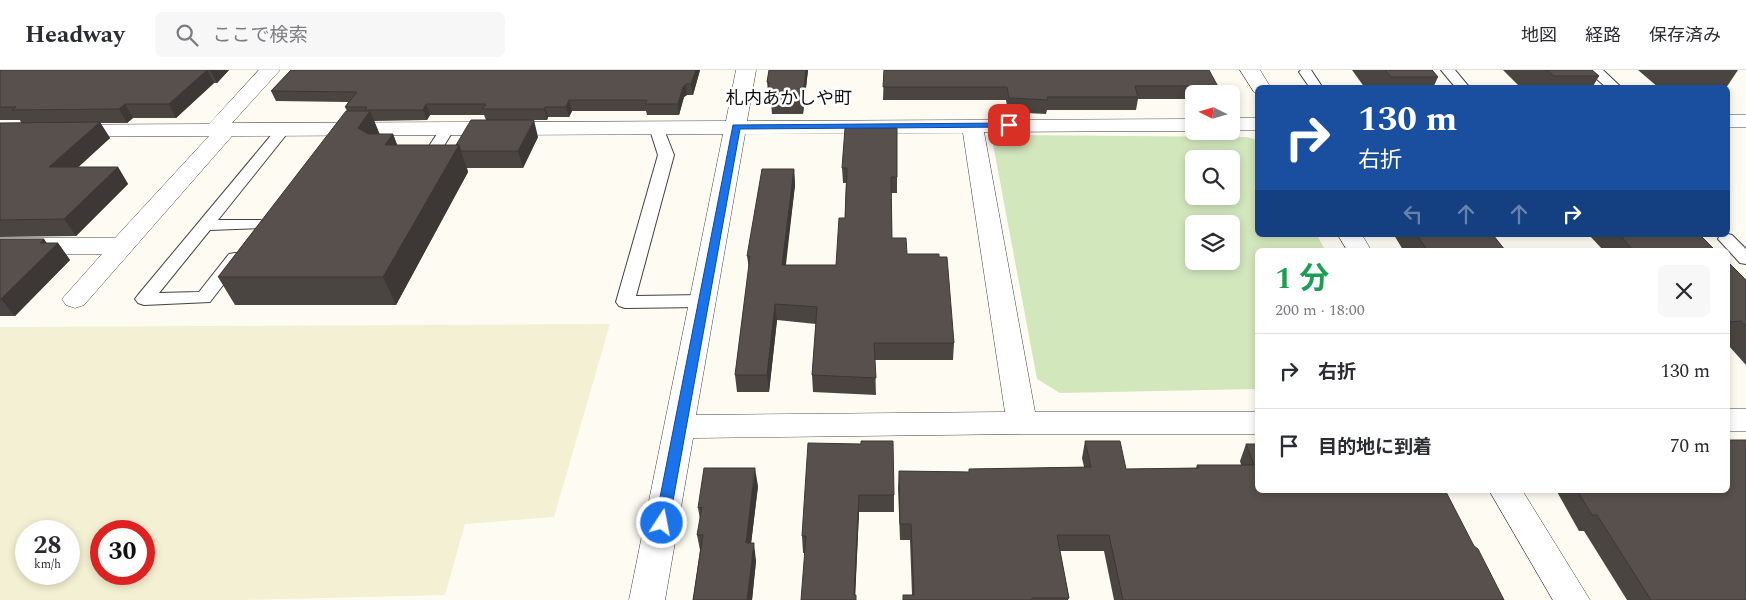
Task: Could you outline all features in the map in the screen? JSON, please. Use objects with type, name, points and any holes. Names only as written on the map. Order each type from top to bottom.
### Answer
[{"type":"street","points":[[75,299],[221,130],[270,70]]},
{"type":"street","points":[[647,600],[746,70]]},
{"type":"street","points":[[1250,70],[1259,85]]},
{"type":"street","points":[[1730,122],[1746,121]]},
{"type":"street","points":[[1240,124],[1255,124]]},
{"type":"street","points":[[972,125],[1022,423]]},
{"type":"street","points":[[0,131],[284,130],[328,137],[392,135],[448,128],[1185,125]]},
{"type":"street","points":[[1351,237],[1358,248]]},
{"type":"street","points":[[0,246],[122,246]]},
{"type":"street","points":[[1730,420],[1746,420]]},
{"type":"street","points":[[680,427],[1255,422]]},
{"type":"street","points":[[1507,493],[1572,600]]},
{"type":"lane","points":[[1448,70],[1461,85]]},
{"type":"lane","points":[[1596,71],[1612,85]]},
{"type":"lane","points":[[1306,72],[1315,85]]},
{"type":"lane","points":[[656,127],[666,156],[625,302],[703,301]]},
{"type":"lane","points":[[405,154],[432,154],[448,128]]},
{"type":"lane","points":[[271,210],[204,298],[144,299],[284,130]]},
{"type":"lane","points":[[205,225],[260,225]]},
{"type":"lane","points":[[1726,239],[1746,260]]},
{"type":"shaded area","points":[[610,324],[554,517],[465,524],[445,595],[243,600],[0,600],[0,327]]},
{"type":"green space","points":[[1005,135],[1185,136],[1185,140],[1240,140],[1240,137],[1247,137],[1255,139],[1255,237],[1318,237],[1324,248],[1255,248],[1255,389],[1060,393],[1037,379],[993,144]]},
{"type":"building","points":[[0,70],[207,70],[169,104],[125,104],[119,109],[12,110],[16,107],[0,107]]},
{"type":"building","points":[[291,70],[696,70],[691,84],[686,84],[683,87],[678,104],[645,104],[647,100],[569,100],[566,107],[545,107],[544,109],[482,109],[486,104],[426,104],[423,110],[365,110],[367,107],[345,107],[357,92],[271,91]]},
{"type":"building","points":[[769,70],[806,70],[802,102],[771,102],[773,91],[768,91],[769,82],[767,82]]},
{"type":"building","points":[[884,70],[1209,70],[1217,85],[1135,86],[1138,97],[1047,97],[1048,100],[1009,98],[1007,87],[883,87]]},
{"type":"building","points":[[1385,70],[1432,70],[1438,77],[1391,77]]},
{"type":"building","points":[[1547,70],[1592,70],[1599,76],[1554,76]]},
{"type":"building","points":[[346,111],[370,111],[358,128],[368,134],[393,134],[385,145],[459,145],[383,277],[218,277]]},
{"type":"building","points":[[471,120],[534,120],[518,151],[461,151],[459,145],[456,145]]},
{"type":"building","points":[[100,122],[49,167],[118,167],[64,219],[0,220],[0,123]]},
{"type":"building","points":[[845,128],[897,128],[897,177],[891,177],[892,238],[906,238],[907,254],[939,254],[939,257],[947,257],[954,343],[874,343],[876,378],[812,375],[817,307],[775,304],[767,375],[735,375],[750,256],[747,256],[762,169],[794,169],[782,265],[836,265],[839,218],[845,218],[847,168],[842,168]]},
{"type":"building","points":[[1418,237],[1495,237],[1503,248],[1426,248]]},
{"type":"building","points":[[1622,237],[1702,237],[1713,248],[1631,248]]},
{"type":"building","points":[[0,239],[44,239],[40,243],[58,243],[1,299],[0,299]]},
{"type":"building","points":[[1730,264],[1746,280],[1746,326],[1741,321],[1730,322]]},
{"type":"building","points":[[1730,440],[1746,440],[1746,600],[1651,600],[1597,515],[1592,515],[1579,493],[1730,493]]},
{"type":"building","points":[[861,441],[893,441],[894,495],[859,495],[854,595],[856,595],[856,600],[801,600],[806,536],[802,536],[808,443],[861,444]]},
{"type":"building","points":[[1085,441],[1120,441],[1126,469],[1199,468],[1197,465],[1254,465],[1246,444],[1255,444],[1255,493],[1447,493],[1504,600],[1123,600],[1109,535],[1057,535],[1069,598],[1032,598],[1032,600],[903,600],[903,595],[914,595],[911,524],[900,524],[899,471],[969,472],[969,469],[1091,467]]},
{"type":"building","points":[[704,468],[755,468],[746,543],[754,543],[747,600],[693,600],[703,535],[697,535],[702,507],[698,508]]},
{"type":"district","name":"札内あかしや町","points":[[789,98]]},
{"type":"route","points":[[662,523],[736,127],[1009,125]]}]
